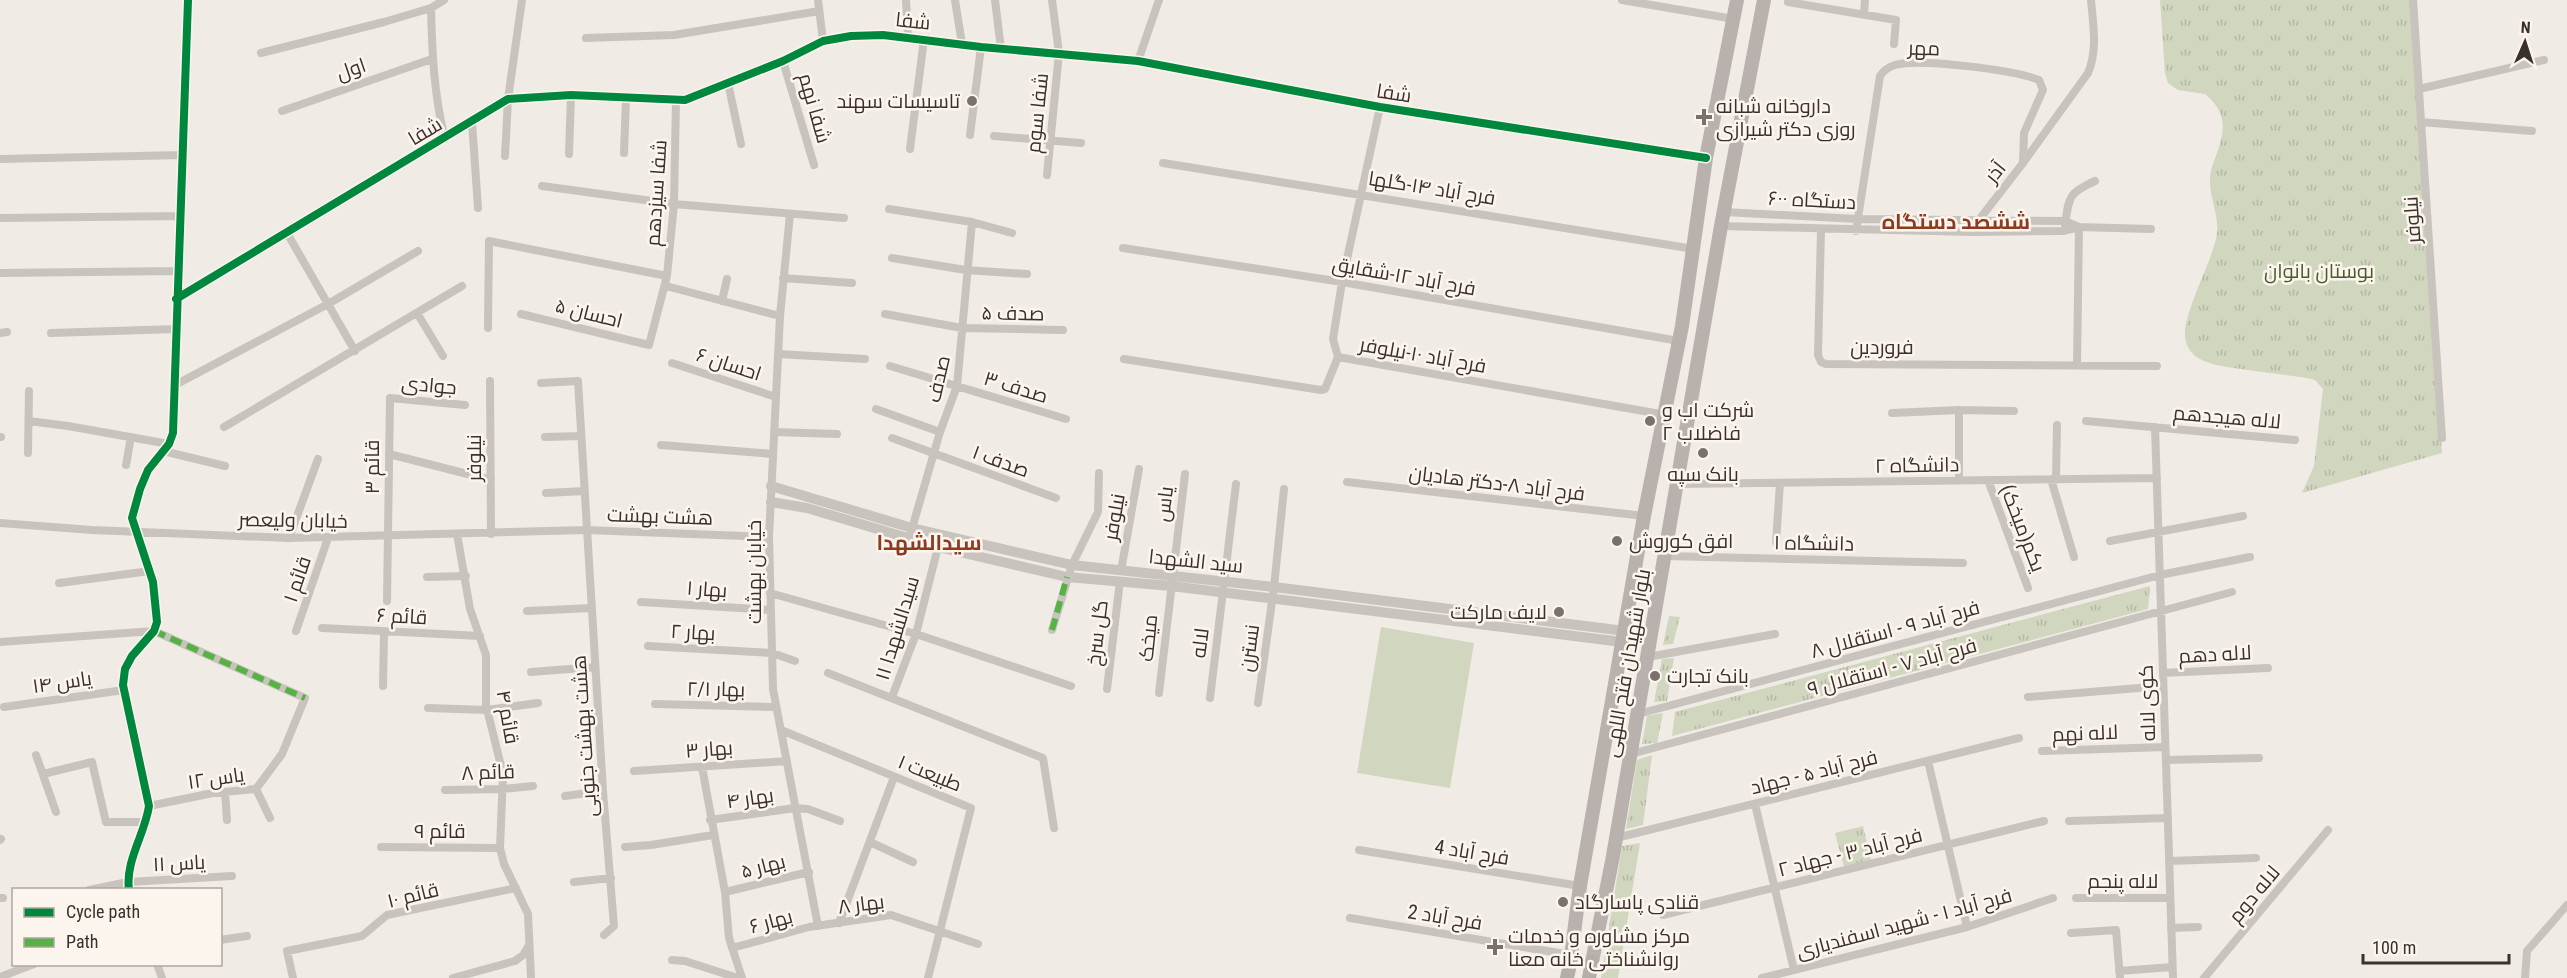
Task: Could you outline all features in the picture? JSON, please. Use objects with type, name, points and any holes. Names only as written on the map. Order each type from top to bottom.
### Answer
[{"type":"highway","points":[[1590,978],[1592,962]]},
{"type":"main road","name":"بلوار شهیدان فتح اللهی","points":[[1569,969],[1580,886],[1644,516],[1666,415],[1679,340],[1706,158],[1737,0]]},
{"type":"main road","name":"بلوار شهیدان فتح اللهی","points":[[1592,962],[1648,657],[1721,226],[1764,0]]},
{"type":"street","points":[[128,886],[132,862],[147,822],[149,806],[124,690],[125,669],[132,656],[154,631],[158,613],[150,571],[132,518],[148,470],[166,448],[173,433],[188,0]]},
{"type":"street","points":[[261,53],[431,8],[444,0]]},
{"type":"street","points":[[505,156],[508,99],[522,0]]},
{"type":"street","points":[[818,0],[823,41]]},
{"type":"street","points":[[906,0],[908,36]]},
{"type":"street","points":[[955,0],[962,44]]},
{"type":"street","points":[[995,0],[1000,49]]},
{"type":"street","name":"شفا سوم","points":[[1047,175],[1059,53],[1052,0]]},
{"type":"street","points":[[1138,61],[1159,0]]},
{"type":"street","points":[[1622,0],[1734,19]]},
{"type":"street","points":[[1864,15],[1866,0]]},
{"type":"street","points":[[2024,163],[2088,73],[2094,50],[2091,0]]},
{"type":"street","name":"نیلوفر","points":[[2413,0],[2442,438]]},
{"type":"street","points":[[1788,2],[1896,20],[1894,44]]},
{"type":"street","points":[[431,8],[432,59],[439,117],[445,139]]},
{"type":"street","points":[[586,38],[674,34],[819,11]]},
{"type":"street","name":"شفا","points":[[176,299],[508,99],[571,95],[685,100],[783,61],[823,41],[851,36],[908,36],[981,47],[1138,61],[1380,107],[1706,158]]},
{"type":"street","points":[[910,149],[924,39]]},
{"type":"street","points":[[970,135],[981,47]]},
{"type":"street","name":"اول","points":[[282,111],[432,59]]},
{"type":"street","points":[[2419,89],[2544,60]]},
{"type":"street","name":"شفا نهم","points":[[783,61],[814,165]]},
{"type":"street","name":"مهر","points":[[1856,231],[1880,76],[1890,66],[1926,64],[1964,67],[2022,74],[2039,80],[2043,90],[2022,140],[2024,163]]},
{"type":"street","points":[[728,83],[741,144]]},
{"type":"street","points":[[569,154],[571,95]]},
{"type":"street","points":[[624,153],[626,98]]},
{"type":"street","name":"شفا سیزدهم","points":[[649,345],[668,276],[674,204],[676,101]]},
{"type":"street","points":[[1338,357],[1333,339],[1342,282],[1380,107]]},
{"type":"street","points":[[472,122],[478,208]]},
{"type":"street","points":[[2421,122],[2532,131]]},
{"type":"street","points":[[994,136],[1081,143]]},
{"type":"street","points":[[0,159],[182,155]]},
{"type":"street","name":"فرح آباد ۱۴-گلها","points":[[1163,163],[1694,249]]},
{"type":"street","name":"آذر","points":[[1973,232],[1976,222],[2024,163]]},
{"type":"street","points":[[2063,231],[2070,196],[2075,190],[2095,181]]},
{"type":"street","points":[[543,186],[674,204],[844,218]]},
{"type":"street","points":[[889,209],[972,222],[1012,233]]},
{"type":"street","name":"۶۰۰ دستگاه","points":[[1724,212],[1857,219],[1976,222],[2065,221],[2079,227]]},
{"type":"street","name":"خیابان بهشت","points":[[790,214],[780,316],[769,537],[773,689],[818,926]]},
{"type":"street","points":[[0,218],[180,216]]},
{"type":"street","name":"صدف","points":[[911,533],[940,432],[957,386],[972,222]]},
{"type":"street","name":"۶۰۰ دستگاه","points":[[1721,226],[1973,232],[2063,231],[2079,227]]},
{"type":"street","points":[[2151,229],[2079,227],[2077,364],[2157,366]]},
{"type":"street","name":"فروردین","points":[[1821,230],[1818,355],[1821,362],[1826,364],[2077,364]]},
{"type":"street","points":[[287,233],[355,351]]},
{"type":"street","points":[[488,328],[489,241],[668,276]]},
{"type":"street","name":"فرح آباد ۱۲-شقایق","points":[[1123,248],[1342,282],[1679,340]]},
{"type":"street","points":[[174,385],[328,304],[418,251]]},
{"type":"street","points":[[892,258],[966,270],[1027,274]]},
{"type":"street","points":[[0,273],[177,271]]},
{"type":"street","points":[[783,278],[852,283]]},
{"type":"street","points":[[722,301],[727,279]]},
{"type":"street","points":[[224,428],[462,286]]},
{"type":"street","points":[[666,286],[780,316]]},
{"type":"street","points":[[417,313],[443,356]]},
{"type":"street","name":"احسان ۵","points":[[521,314],[649,345]]},
{"type":"street","name":"صدف ۵","points":[[885,314],[962,328],[1063,330]]},
{"type":"street","points":[[51,333],[176,329]]},
{"type":"street","points":[[778,354],[865,359]]},
{"type":"street","name":"فرح آباد ۱۰-نیلوفر","points":[[1124,359],[1321,390],[1325,389],[1338,357],[1666,415]]},
{"type":"street","name":"احسان ۶","points":[[672,363],[776,397]]},
{"type":"street","name":"صدف ۳","points":[[890,366],[1066,419]]},
{"type":"street","name":"نیلوفر","points":[[490,381],[491,534]]},
{"type":"street","name":"هشت بهشت جنوبی","points":[[541,383],[578,381],[603,791],[614,926],[604,934]]},
{"type":"street","points":[[28,391],[28,453]]},
{"type":"street","name":"جوادی","points":[[390,398],[465,405]]},
{"type":"street","name":"قائم ۳","points":[[387,601],[390,398]]},
{"type":"street","points":[[876,409],[940,432]]},
{"type":"street","points":[[1959,410],[1959,481]]},
{"type":"street","points":[[1892,413],[1959,410],[2014,411]]},
{"type":"street","name":"لاله هیجدهم","points":[[2086,421],[2295,440]]},
{"type":"street","points":[[29,422],[131,437],[225,466]]},
{"type":"street","points":[[2057,425],[2054,479],[2074,557]]},
{"type":"street","name":"کوی لاله","points":[[2155,427],[2173,978]]},
{"type":"street","points":[[774,432],[837,434]]},
{"type":"street","points":[[545,437],[581,436]]},
{"type":"street","points":[[126,465],[131,437]]},
{"type":"street","name":"صدف ۱","points":[[892,438],[1056,498]]},
{"type":"street","points":[[662,445],[773,454]]},
{"type":"street","points":[[389,454],[491,480]]},
{"type":"street","name":"قائم ۱","points":[[289,538],[318,459]]},
{"type":"street","name":"نیلوفر","points":[[1120,576],[1139,469]]},
{"type":"street","points":[[1052,630],[1067,577],[1098,512],[1099,473]]},
{"type":"street","name":"یاس","points":[[1171,580],[1185,474]]},
{"type":"street","name":"دانشگاه ۲","points":[[1677,484],[2157,478]]},
{"type":"street","name":"یکم(میخک)","points":[[1988,480],[2028,588]]},
{"type":"street","name":"فرح آباد ۸-دکتر هادیان","points":[[1347,482],[1644,516]]},
{"type":"street","points":[[1776,542],[1780,483]]},
{"type":"street","name":"لاله","points":[[1210,698],[1236,484]]},
{"type":"street","name":"سید الشهدا","points":[[771,486],[911,533],[938,547],[1067,577],[1120,576],[1171,580],[1224,587],[1272,599],[1334,607],[1624,637]]},
{"type":"street","name":"نسترن","points":[[1258,703],[1274,587],[1284,489]]},
{"type":"street","points":[[546,493],[584,491]]},
{"type":"street","name":"سید الشهدا","points":[[771,502],[807,508],[911,533],[942,534],[1120,576]]},
{"type":"street","points":[[2110,541],[2159,534],[2243,516]]},
{"type":"street","name":"خیابان ولیعصر","points":[[0,523],[135,532],[289,538],[586,530]]},
{"type":"street","name":"هشت بهشت","points":[[586,530],[769,537]]},
{"type":"street","name":"قائم ۴","points":[[457,534],[470,609],[486,655],[487,710],[501,764],[500,848],[504,864],[528,914],[531,978]]},
{"type":"street","name":"سیدالشهدا ۱۱","points":[[892,697],[916,634],[942,534]]},
{"type":"street","name":"قائم ۱","points":[[296,631],[328,538]]},
{"type":"street","name":"دانشگاه ۱","points":[[1665,556],[1963,562]]},
{"type":"street","name":"فرح آباد ۹ - استقلال ۸","points":[[1638,714],[2160,575],[2250,558]]},
{"type":"street","points":[[59,584],[150,571]]},
{"type":"street","points":[[427,577],[466,576]]},
{"type":"street","name":"گل سرخ","points":[[1107,689],[1120,576]]},
{"type":"street","name":"میخک","points":[[1159,693],[1171,580]]},
{"type":"street","name":"سید الشهدا","points":[[1224,587],[1274,587],[1335,594],[1600,634]]},
{"type":"street","name":"فرح آباد ۷ - استقلال ۹","points":[[1631,753],[2161,613],[2232,592]]},
{"type":"street","points":[[770,593],[916,634],[1071,686]]},
{"type":"street","points":[[1334,607],[1335,594]]},
{"type":"street","name":"بهار ۱","points":[[641,602],[771,610]]},
{"type":"street","points":[[527,611],[592,608]]},
{"type":"street","name":"قائم ۶","points":[[322,628],[480,636]]},
{"type":"street","points":[[0,642],[154,631]]},
{"type":"street","name":"یاس ۱۲","points":[[149,806],[225,792],[256,789],[282,754],[305,698],[154,631]]},
{"type":"street","points":[[382,686],[384,632]]},
{"type":"street","points":[[1648,657],[1775,634]]},
{"type":"street","name":"بهار ۲","points":[[648,646],[772,653],[795,661]]},
{"type":"street","points":[[531,672],[596,667]]},
{"type":"street","name":"لاله دهم","points":[[2163,673],[2268,668]]},
{"type":"street","points":[[828,673],[1043,758],[1054,828]]},
{"type":"street","points":[[2028,697],[2163,686]]},
{"type":"street","name":"یاس ۱۴","points":[[4,706],[124,690]]},
{"type":"street","points":[[428,708],[487,710],[538,703]]},
{"type":"street","name":"بهار ۲/۱","points":[[655,704],[776,707]]},
{"type":"street","name":"طبیعت ۱","points":[[781,730],[971,808],[928,978]]},
{"type":"street","name":"فرح آباد ۵ - جهاد","points":[[1616,838],[2019,738]]},
{"type":"street","name":"لاله نهم","points":[[2042,751],[2165,747]]},
{"type":"street","points":[[36,755],[56,812]]},
{"type":"street","points":[[2166,760],[2259,758]]},
{"type":"street","name":"بهار ۳","points":[[634,771],[787,761]]},
{"type":"street","points":[[1928,761],[1967,927]]},
{"type":"street","points":[[43,774],[92,762],[106,822],[147,822]]},
{"type":"street","points":[[702,767],[725,892],[729,938],[740,978]]},
{"type":"street","points":[[839,922],[894,777]]},
{"type":"street","name":"قائم ۸","points":[[445,790],[532,786]]},
{"type":"street","points":[[256,789],[270,818]]},
{"type":"street","points":[[565,796],[603,791]]},
{"type":"street","points":[[225,792],[227,820]]},
{"type":"street","points":[[1755,804],[1794,970]]},
{"type":"street","points":[[795,808],[808,809],[840,821]]},
{"type":"street","name":"بهار ۴","points":[[710,820],[795,808]]},
{"type":"street","points":[[2069,821],[2168,818]]},
{"type":"street","name":"فرح آباد ۳ - جهاد ۲","points":[[1663,915],[2044,821]]},
{"type":"street","name":"لاله دوم","points":[[2204,978],[2328,830]]},
{"type":"street","points":[[625,847],[713,835]]},
{"type":"street","points":[[870,842],[913,862]]},
{"type":"street","name":"قائم ۹","points":[[381,848],[500,848]]},
{"type":"street","name":"فرح آباد 4","points":[[1359,850],[1580,886]]},
{"type":"street","points":[[2169,861],[2256,858]]},
{"type":"street","name":"بهار ۵","points":[[725,892],[809,872]]},
{"type":"street","name":"یاس ۱۱","points":[[108,888],[232,876]]},
{"type":"street","points":[[574,882],[611,878]]},
{"type":"street","name":"قائم ۱۰","points":[[293,978],[287,951],[362,936],[387,915],[516,888]]},
{"type":"street","name":"فرح آباد ۱ - شهید اسفندیاری","points":[[1762,978],[1967,927],[2053,898]]},
{"type":"street","name":"لاله پنجم","points":[[2076,898],[2170,898]]},
{"type":"street","points":[[2525,978],[2527,951],[2567,905]]},
{"type":"street","name":"بهار ۸","points":[[818,926],[891,915],[978,944]]},
{"type":"street","name":"فرح آباد 2","points":[[1350,918],[1569,969]]},
{"type":"street","name":"بهار ۶","points":[[732,948],[818,926]]},
{"type":"street","points":[[2171,928],[2198,927]]},
{"type":"street","points":[[2071,933],[2116,930],[2120,975],[2172,968]]},
{"type":"street","points":[[222,940],[247,936]]},
{"type":"street","points":[[453,978],[515,961],[523,955],[530,942]]},
{"type":"street","points":[[672,960],[685,961],[740,978]]},
{"type":"street","points":[[0,977],[29,966]]},
{"type":"green space","name":"بوستان بانوان","points":[[2160,0],[2410,0],[2442,453],[2302,493],[2314,466],[2323,389],[2315,380],[2307,378],[2212,364],[2193,354],[2187,346],[2185,335],[2187,320],[2216,239],[2217,221],[2210,176],[2223,128],[2219,111],[2205,94],[2178,90],[2168,83],[2165,73]]},
{"type":"green space","points":[[2150,586],[2148,609],[1672,736],[1675,712]]},
{"type":"green space","points":[[1669,616],[1680,617],[1673,644],[1663,645]]},
{"type":"green space","points":[[1381,627],[1474,643],[1450,788],[1357,773]]},
{"type":"green space","points":[[1674,658],[1667,701],[1654,702],[1662,659]]},
{"type":"green space","points":[[1663,713],[1657,743],[1642,744],[1647,716]]},
{"type":"green space","points":[[1652,755],[1643,825],[1626,829],[1637,760]]},
{"type":"green space","points":[[1863,826],[1871,861],[1844,867],[1835,833]]},
{"type":"green space","points":[[1640,843],[1618,978],[1601,978],[1622,846]]},
{"type":"marked path","points":[[1052,630],[1067,577]]},
{"type":"marked path","points":[[154,631],[305,698]]},
{"type":"cycle path","points":[[129,888],[130,869],[149,806],[123,685],[125,669],[132,656],[154,631],[157,622],[153,582],[132,518],[148,470],[169,444],[173,433],[188,0]]},
{"type":"cycle path","points":[[176,299],[508,99],[571,95],[685,100],[783,61],[823,41],[851,36],[883,35],[981,47],[1138,61],[1380,107],[1706,158]]},
{"type":"place","name":"تاسیسات سهند","points":[[972,101]]},
{"type":"place","name":"داروخانه شبانه روزی دکتر شیرازی","points":[[1704,117]]},
{"type":"place","name":"شرکت اب و فاضلاب ۲","points":[[1650,421]]},
{"type":"place","name":"بانک سپه","points":[[1703,453]]},
{"type":"place","name":"افق کوروش","points":[[1617,541]]},
{"type":"place","name":"لایف مارکت","points":[[1559,612]]},
{"type":"place","name":"بانک تجارت","points":[[1655,676]]},
{"type":"place","name":"قنادی پاسارگاد","points":[[1563,902]]},
{"type":"place","name":"مرکز مشاوره و خدمات روانشناختی خانه معنا","points":[[1495,947]]},
{"type":"district","name":"ششصد دستگاه","points":[[1956,222]]},
{"type":"district","name":"سیدالشهدا","points":[[929,543]]}]
